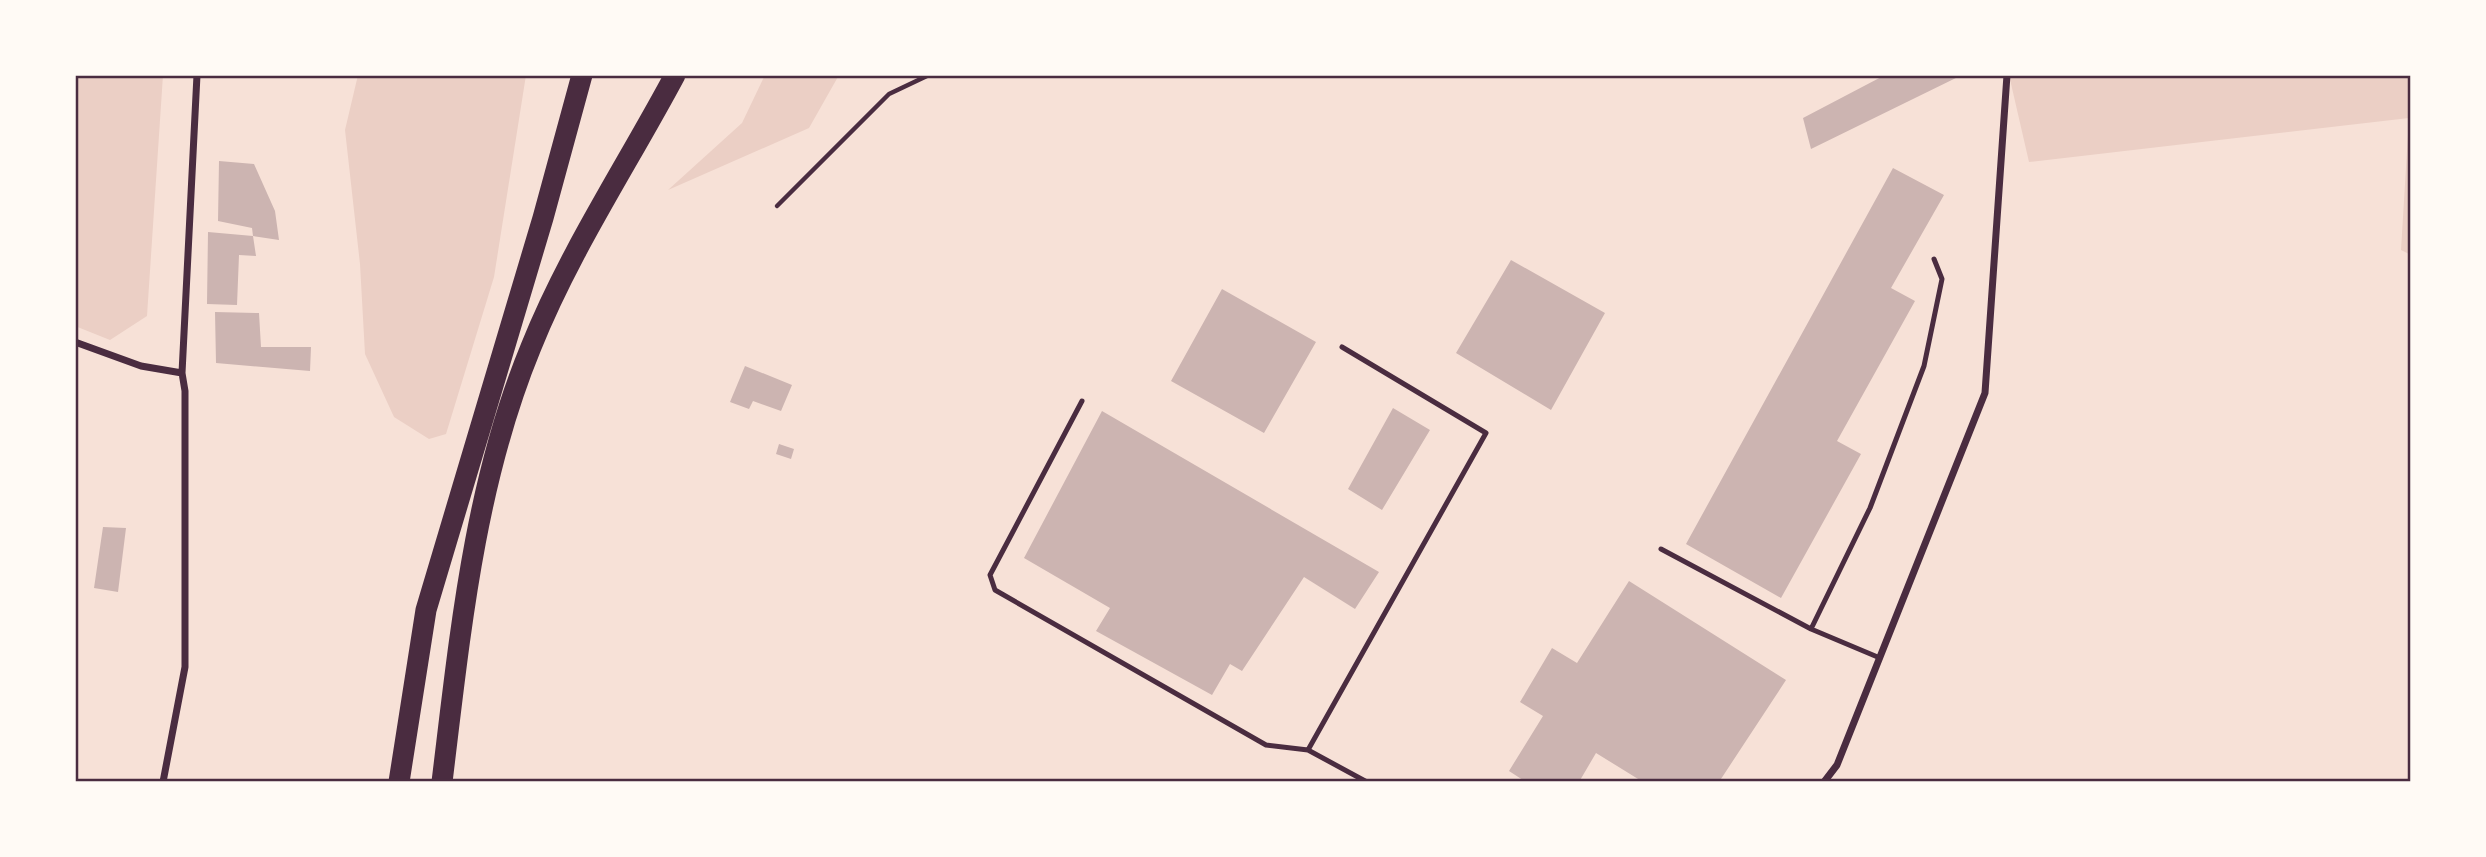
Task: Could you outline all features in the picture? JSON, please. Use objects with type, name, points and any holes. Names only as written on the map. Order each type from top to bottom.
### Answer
[{"type":"highway","points":[[399,782],[426,610],[544,218],[582,75]]},
{"type":"highway","points":[[442,782],[469,576],[487,480],[513,394],[549,303],[675,75]]},
{"type":"street","points":[[163,782],[185,667],[186,391],[181,373],[197,75]]},
{"type":"street","points":[[1824,782],[1837,765],[1985,393],[2007,75]]},
{"type":"street","points":[[75,342],[141,366],[181,373]]},
{"type":"lane","points":[[1811,629],[1870,508],[1924,366],[1942,279],[1934,259]]},
{"type":"lane","points":[[1308,750],[1486,433],[1342,347]]},
{"type":"lane","points":[[1082,401],[990,575],[995,590],[1266,745],[1308,750],[1367,782]]},
{"type":"lane","points":[[1661,549],[1811,629],[1880,659]]},
{"type":"path","points":[[777,206],[833,146],[889,94],[929,75]]},
{"type":"shaded area","points":[[75,75],[163,75],[147,316],[110,340],[75,326]]},
{"type":"shaded area","points":[[358,75],[526,75],[494,277],[446,434],[429,439],[394,417],[365,354],[360,264],[345,130]]},
{"type":"shaded area","points":[[765,75],[839,75],[809,128],[668,190],[742,123]]},
{"type":"shaded area","points":[[2009,75],[2411,75],[2411,255],[2401,250],[2409,118],[2029,162]]},
{"type":"building","points":[[1885,75],[1962,75],[1811,149],[1803,118]]},
{"type":"building","points":[[219,161],[254,164],[275,211],[279,240],[253,236],[252,228],[218,221]]},
{"type":"building","points":[[1893,168],[1944,195],[1891,288],[1915,301],[1837,441],[1861,454],[1781,598],[1686,544]]},
{"type":"building","points":[[208,232],[253,236],[256,256],[239,255],[237,305],[207,304]]},
{"type":"building","points":[[1511,260],[1605,313],[1551,410],[1456,353]]},
{"type":"building","points":[[1222,289],[1316,342],[1264,433],[1171,381]]},
{"type":"building","points":[[215,312],[259,313],[261,347],[311,347],[310,371],[216,363]]},
{"type":"building","points":[[745,366],[792,385],[781,411],[753,401],[749,409],[730,402]]},
{"type":"building","points":[[1393,408],[1430,430],[1382,510],[1348,489]]},
{"type":"building","points":[[1102,411],[1379,572],[1355,609],[1304,577],[1242,671],[1230,664],[1212,695],[1096,631],[1110,608],[1024,558]]},
{"type":"building","points":[[779,444],[794,449],[791,459],[776,454]]},
{"type":"building","points":[[103,527],[126,528],[118,592],[94,588]]},
{"type":"building","points":[[1629,581],[1786,680],[1719,782],[1643,782],[1596,753],[1579,782],[1526,782],[1509,771],[1543,716],[1520,702],[1552,648],[1577,663]]}]
